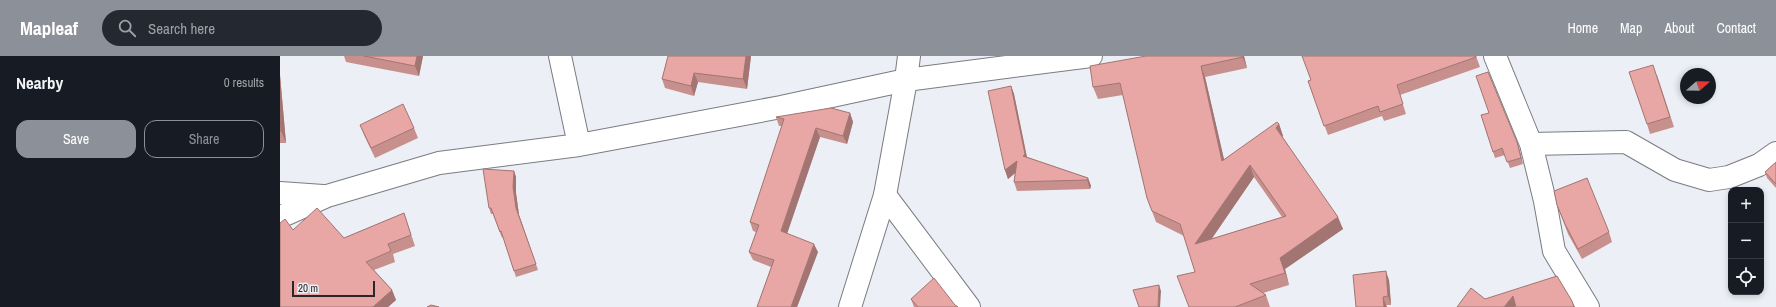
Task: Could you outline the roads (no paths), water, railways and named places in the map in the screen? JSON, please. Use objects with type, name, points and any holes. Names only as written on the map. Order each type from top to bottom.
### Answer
[{"type":"main road","points":[[560,56],[578,146]]},
{"type":"main road","points":[[850,307],[885,195],[909,56]]},
{"type":"main road","points":[[280,217],[327,196],[439,163],[578,146],[781,107],[906,80],[1091,56]]},
{"type":"main road","points":[[1495,56],[1531,144],[1545,201],[1554,251],[1588,307]]},
{"type":"main road","points":[[1531,144],[1626,142],[1675,170],[1709,180],[1729,177],[1759,165],[1776,153]]},
{"type":"main road","points":[[280,193],[327,196]]},
{"type":"main road","points":[[885,195],[969,307]]}]
